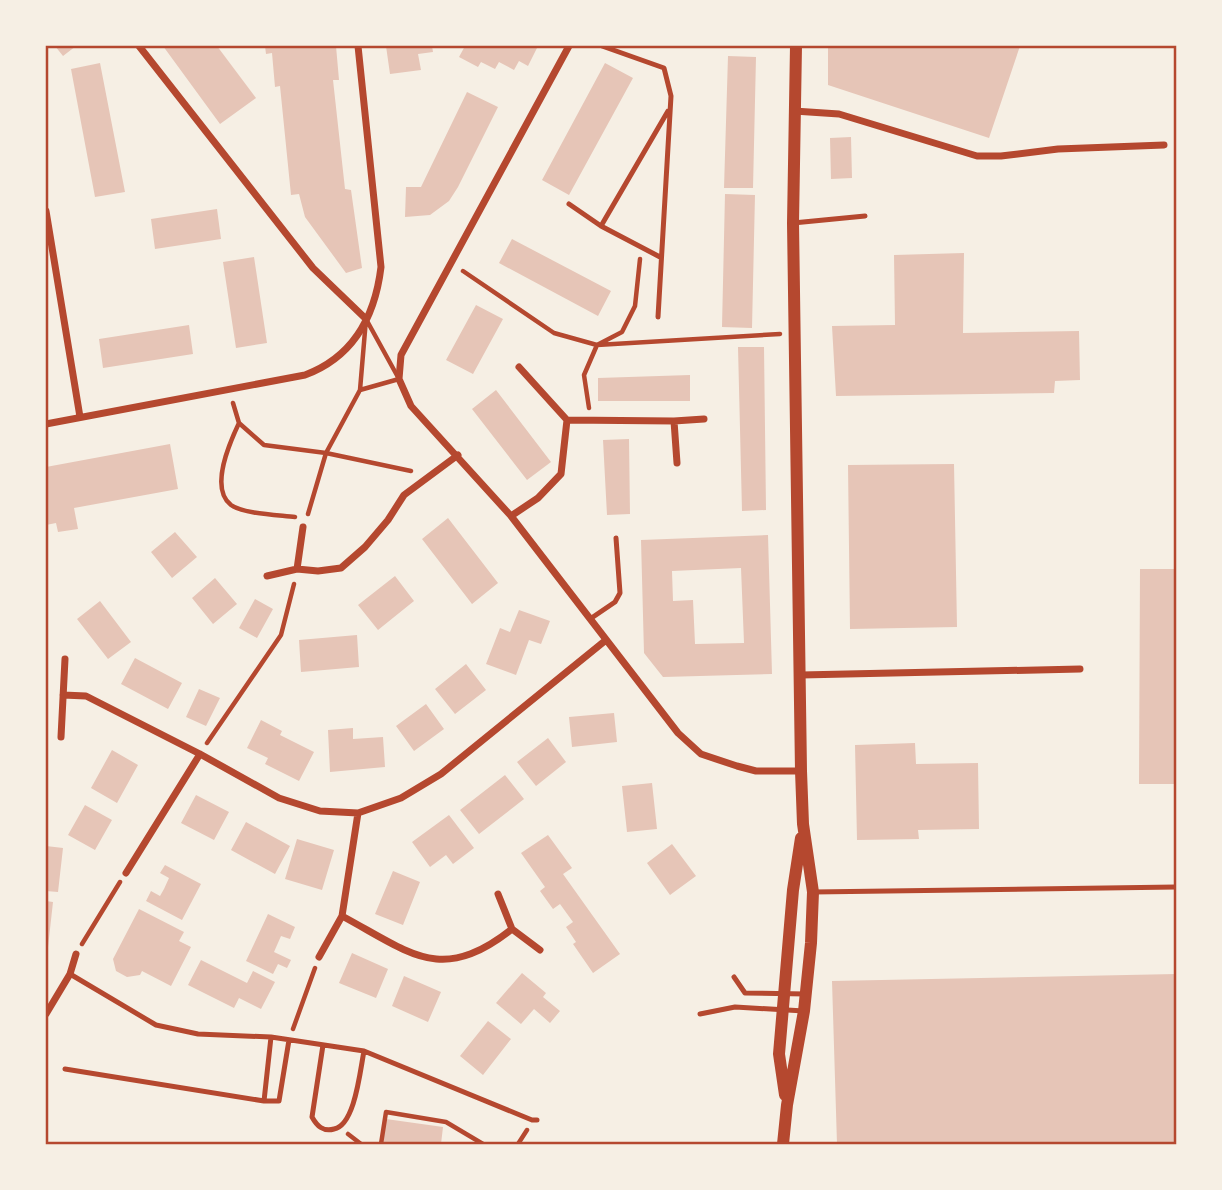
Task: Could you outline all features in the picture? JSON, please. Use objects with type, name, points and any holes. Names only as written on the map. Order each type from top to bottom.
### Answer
[{"type":"street","points":[[139,46],[313,268],[366,319]]},
{"type":"street","points":[[46,424],[305,375],[322,369],[350,347],[378,293],[381,267],[358,46]]},
{"type":"street","points":[[569,46],[401,355],[399,379],[411,406],[511,516],[678,733],[701,754],[756,771],[801,771]]},
{"type":"street","points":[[783,1144],[806,994],[813,892],[803,824],[801,771],[793,223],[796,46]]},
{"type":"street","points":[[794,111],[839,114],[977,156],[1058,149],[1164,145]]},
{"type":"street","points":[[46,211],[80,417]]},
{"type":"street","points":[[511,516],[538,498],[561,474],[567,420],[519,367]]},
{"type":"street","points":[[567,420],[704,419]]},
{"type":"street","points":[[674,421],[677,463]]},
{"type":"street","points":[[267,576],[297,569],[318,571],[341,568],[365,547],[388,520],[404,495],[458,455]]},
{"type":"street","points":[[297,569],[303,527]]},
{"type":"street","points":[[63,695],[86,696],[279,798],[320,811],[358,813],[401,797],[441,774],[606,640]]},
{"type":"street","points":[[61,737],[65,659]]},
{"type":"street","points":[[801,675],[1080,669]]},
{"type":"street","points":[[126,873],[200,754]]},
{"type":"street","points":[[319,957],[342,916],[358,813]]},
{"type":"street","points":[[787,1105],[779,1054],[793,890],[803,824]]},
{"type":"street","points":[[498,894],[512,929],[540,950]]},
{"type":"street","points":[[342,916],[413,954],[435,961],[461,959],[490,946],[512,929]]},
{"type":"street","points":[[46,1014],[70,974],[76,954]]},
{"type":"lane","points":[[602,46],[664,68],[671,96],[658,317]]},
{"type":"lane","points":[[601,226],[670,108]]},
{"type":"lane","points":[[569,204],[601,226],[660,257]]},
{"type":"lane","points":[[793,223],[865,216]]},
{"type":"lane","points":[[590,619],[615,602],[620,593],[616,538]]},
{"type":"lane","points":[[813,892],[1177,887]]},
{"type":"lane","points":[[70,974],[156,1025],[198,1034],[271,1037],[364,1051],[537,1120]]},
{"type":"lane","points":[[734,977],[745,993],[806,994]]},
{"type":"lane","points":[[700,1014],[735,1007],[804,1010]]},
{"type":"lane","points":[[264,1101],[271,1037]]},
{"type":"lane","points":[[65,1069],[264,1101],[279,1101],[289,1040]]},
{"type":"lane","points":[[323,1045],[312,1118],[317,1126],[330,1130],[340,1128],[349,1118],[364,1051]]},
{"type":"path","points":[[589,419],[584,375],[597,345],[622,332],[635,306],[642,248]]},
{"type":"path","points":[[450,262],[554,333],[597,345],[795,333]]},
{"type":"path","points":[[360,390],[399,379],[366,319]]},
{"type":"path","points":[[239,423],[226,450],[222,473],[223,491],[230,504],[242,509],[307,519],[326,453],[360,390],[366,319]]},
{"type":"path","points":[[229,390],[239,423],[264,445],[326,453],[429,475]]},
{"type":"path","points":[[200,754],[281,635],[297,569]]},
{"type":"path","points":[[76,954],[126,873]]},
{"type":"path","points":[[289,1040],[319,957]]},
{"type":"path","points":[[381,1144],[386,1112],[446,1122],[483,1144]]},
{"type":"building","points":[[55,46],[76,46],[63,56]]},
{"type":"building","points":[[163,46],[217,46],[256,98],[220,124]]},
{"type":"building","points":[[265,46],[336,46],[339,80],[333,80],[345,189],[351,190],[362,268],[346,273],[305,217],[299,194],[291,195],[280,86],[275,87],[272,53],[266,54]]},
{"type":"building","points":[[386,46],[432,46],[433,52],[418,54],[421,70],[390,74]]},
{"type":"building","points":[[465,46],[538,46],[528,66],[519,61],[514,70],[499,62],[495,69],[481,62],[478,67],[459,57]]},
{"type":"building","points":[[828,46],[1020,46],[989,138],[828,85]]},
{"type":"building","points":[[728,56],[756,57],[753,188],[724,188]]},
{"type":"building","points":[[100,63],[125,192],[95,197],[71,69]]},
{"type":"building","points":[[605,63],[633,78],[569,195],[542,180]]},
{"type":"building","points":[[467,92],[498,107],[449,201],[430,215],[405,217],[406,187],[421,187]]},
{"type":"building","points":[[851,137],[852,178],[831,179],[830,138]]},
{"type":"building","points":[[725,194],[755,195],[752,328],[722,327]]},
{"type":"building","points":[[217,209],[221,239],[155,249],[151,219]]},
{"type":"building","points":[[512,239],[611,291],[598,316],[499,263]]},
{"type":"building","points":[[964,253],[963,333],[1079,331],[1080,380],[1055,381],[1054,393],[836,396],[832,326],[895,325],[894,255]]},
{"type":"building","points":[[254,257],[267,343],[236,348],[223,262]]},
{"type":"building","points":[[476,305],[503,319],[473,374],[446,360]]},
{"type":"building","points":[[189,325],[193,354],[103,368],[99,339]]},
{"type":"building","points":[[738,347],[764,347],[766,510],[742,511]]},
{"type":"building","points":[[690,375],[690,401],[598,401],[598,378]]},
{"type":"building","points":[[496,390],[551,462],[527,480],[472,409]]},
{"type":"building","points":[[629,439],[630,514],[607,515],[603,440]]},
{"type":"building","points":[[170,444],[178,489],[74,508],[78,529],[58,532],[56,523],[46,525],[46,467]]},
{"type":"building","points":[[954,464],[957,627],[850,629],[848,465]]},
{"type":"building","points":[[448,518],[498,583],[472,604],[422,539]]},
{"type":"building","points":[[175,532],[197,557],[172,578],[151,552]]},
{"type":"building","points":[[768,535],[772,674],[663,677],[644,653],[641,540]],"holes":[[[741,568],[744,643],[695,644],[693,600],[673,601],[672,571]]]},
{"type":"building","points":[[1140,569],[1176,569],[1176,784],[1139,784]]},
{"type":"building","points":[[395,576],[414,601],[378,630],[358,605]]},
{"type":"building","points":[[215,578],[237,604],[213,624],[192,598]]},
{"type":"building","points":[[255,599],[273,609],[257,638],[239,628]]},
{"type":"building","points":[[100,601],[131,642],[108,659],[77,619]]},
{"type":"building","points":[[519,610],[550,621],[541,644],[529,640],[516,675],[486,664],[500,628],[510,632]]},
{"type":"building","points":[[357,635],[359,667],[301,672],[299,640]]},
{"type":"building","points":[[135,658],[182,683],[168,709],[121,684]]},
{"type":"building","points":[[466,664],[486,690],[455,714],[435,689]]},
{"type":"building","points":[[199,689],[220,698],[206,726],[186,717]]},
{"type":"building","points":[[426,704],[444,729],[414,751],[396,726]]},
{"type":"building","points":[[614,713],[617,742],[572,747],[569,717]]},
{"type":"building","points":[[261,720],[282,731],[280,735],[314,752],[299,781],[265,764],[268,758],[247,748]]},
{"type":"building","points":[[353,728],[353,739],[383,737],[385,767],[330,772],[328,730]]},
{"type":"building","points":[[548,738],[566,762],[536,786],[517,762]]},
{"type":"building","points":[[915,743],[916,764],[978,763],[979,829],[918,830],[919,839],[857,840],[855,745]]},
{"type":"building","points":[[112,750],[138,765],[117,803],[91,788]]},
{"type":"building","points":[[505,775],[524,799],[479,834],[460,810]]},
{"type":"building","points":[[652,783],[657,829],[627,832],[622,786]]},
{"type":"building","points":[[196,795],[229,812],[214,840],[181,823]]},
{"type":"building","points":[[85,805],[112,820],[95,850],[68,835]]},
{"type":"building","points":[[449,815],[474,848],[453,864],[446,855],[430,867],[412,842]]},
{"type":"building","points":[[246,822],[290,846],[275,874],[231,850]]},
{"type":"building","points":[[548,835],[572,868],[563,874],[620,954],[593,973],[573,944],[576,942],[566,927],[573,922],[560,904],[553,909],[540,891],[545,887],[521,853]]},
{"type":"building","points":[[297,839],[334,850],[322,890],[285,879]]},
{"type":"building","points":[[672,844],[696,876],[670,895],[647,863]]},
{"type":"building","points":[[46,846],[63,848],[58,892],[46,891]]},
{"type":"building","points":[[165,865],[201,884],[182,920],[146,901],[151,891],[160,896],[164,889],[169,878],[160,873]]},
{"type":"building","points":[[393,871],[420,882],[403,925],[375,914]]},
{"type":"building","points":[[46,901],[53,902],[48,947],[46,947]]},
{"type":"building","points":[[139,909],[184,932],[179,941],[191,947],[171,986],[142,971],[140,975],[127,977],[116,971],[113,959]]},
{"type":"building","points":[[268,914],[295,927],[290,939],[281,936],[274,952],[291,960],[287,968],[278,964],[273,974],[246,961]]},
{"type":"building","points":[[352,953],[388,969],[376,998],[339,983]]},
{"type":"building","points":[[201,960],[247,983],[253,971],[275,982],[261,1009],[239,998],[234,1008],[188,985]]},
{"type":"building","points":[[522,973],[546,993],[543,997],[560,1011],[550,1023],[534,1009],[521,1024],[496,1003]]},
{"type":"building","points":[[1176,974],[1176,1144],[837,1144],[832,981]]},
{"type":"building","points":[[404,976],[441,992],[428,1022],[392,1006]]},
{"type":"building","points":[[488,1021],[511,1039],[483,1075],[460,1056]]},
{"type":"building","points":[[386,1119],[443,1127],[441,1144],[383,1144]]}]
